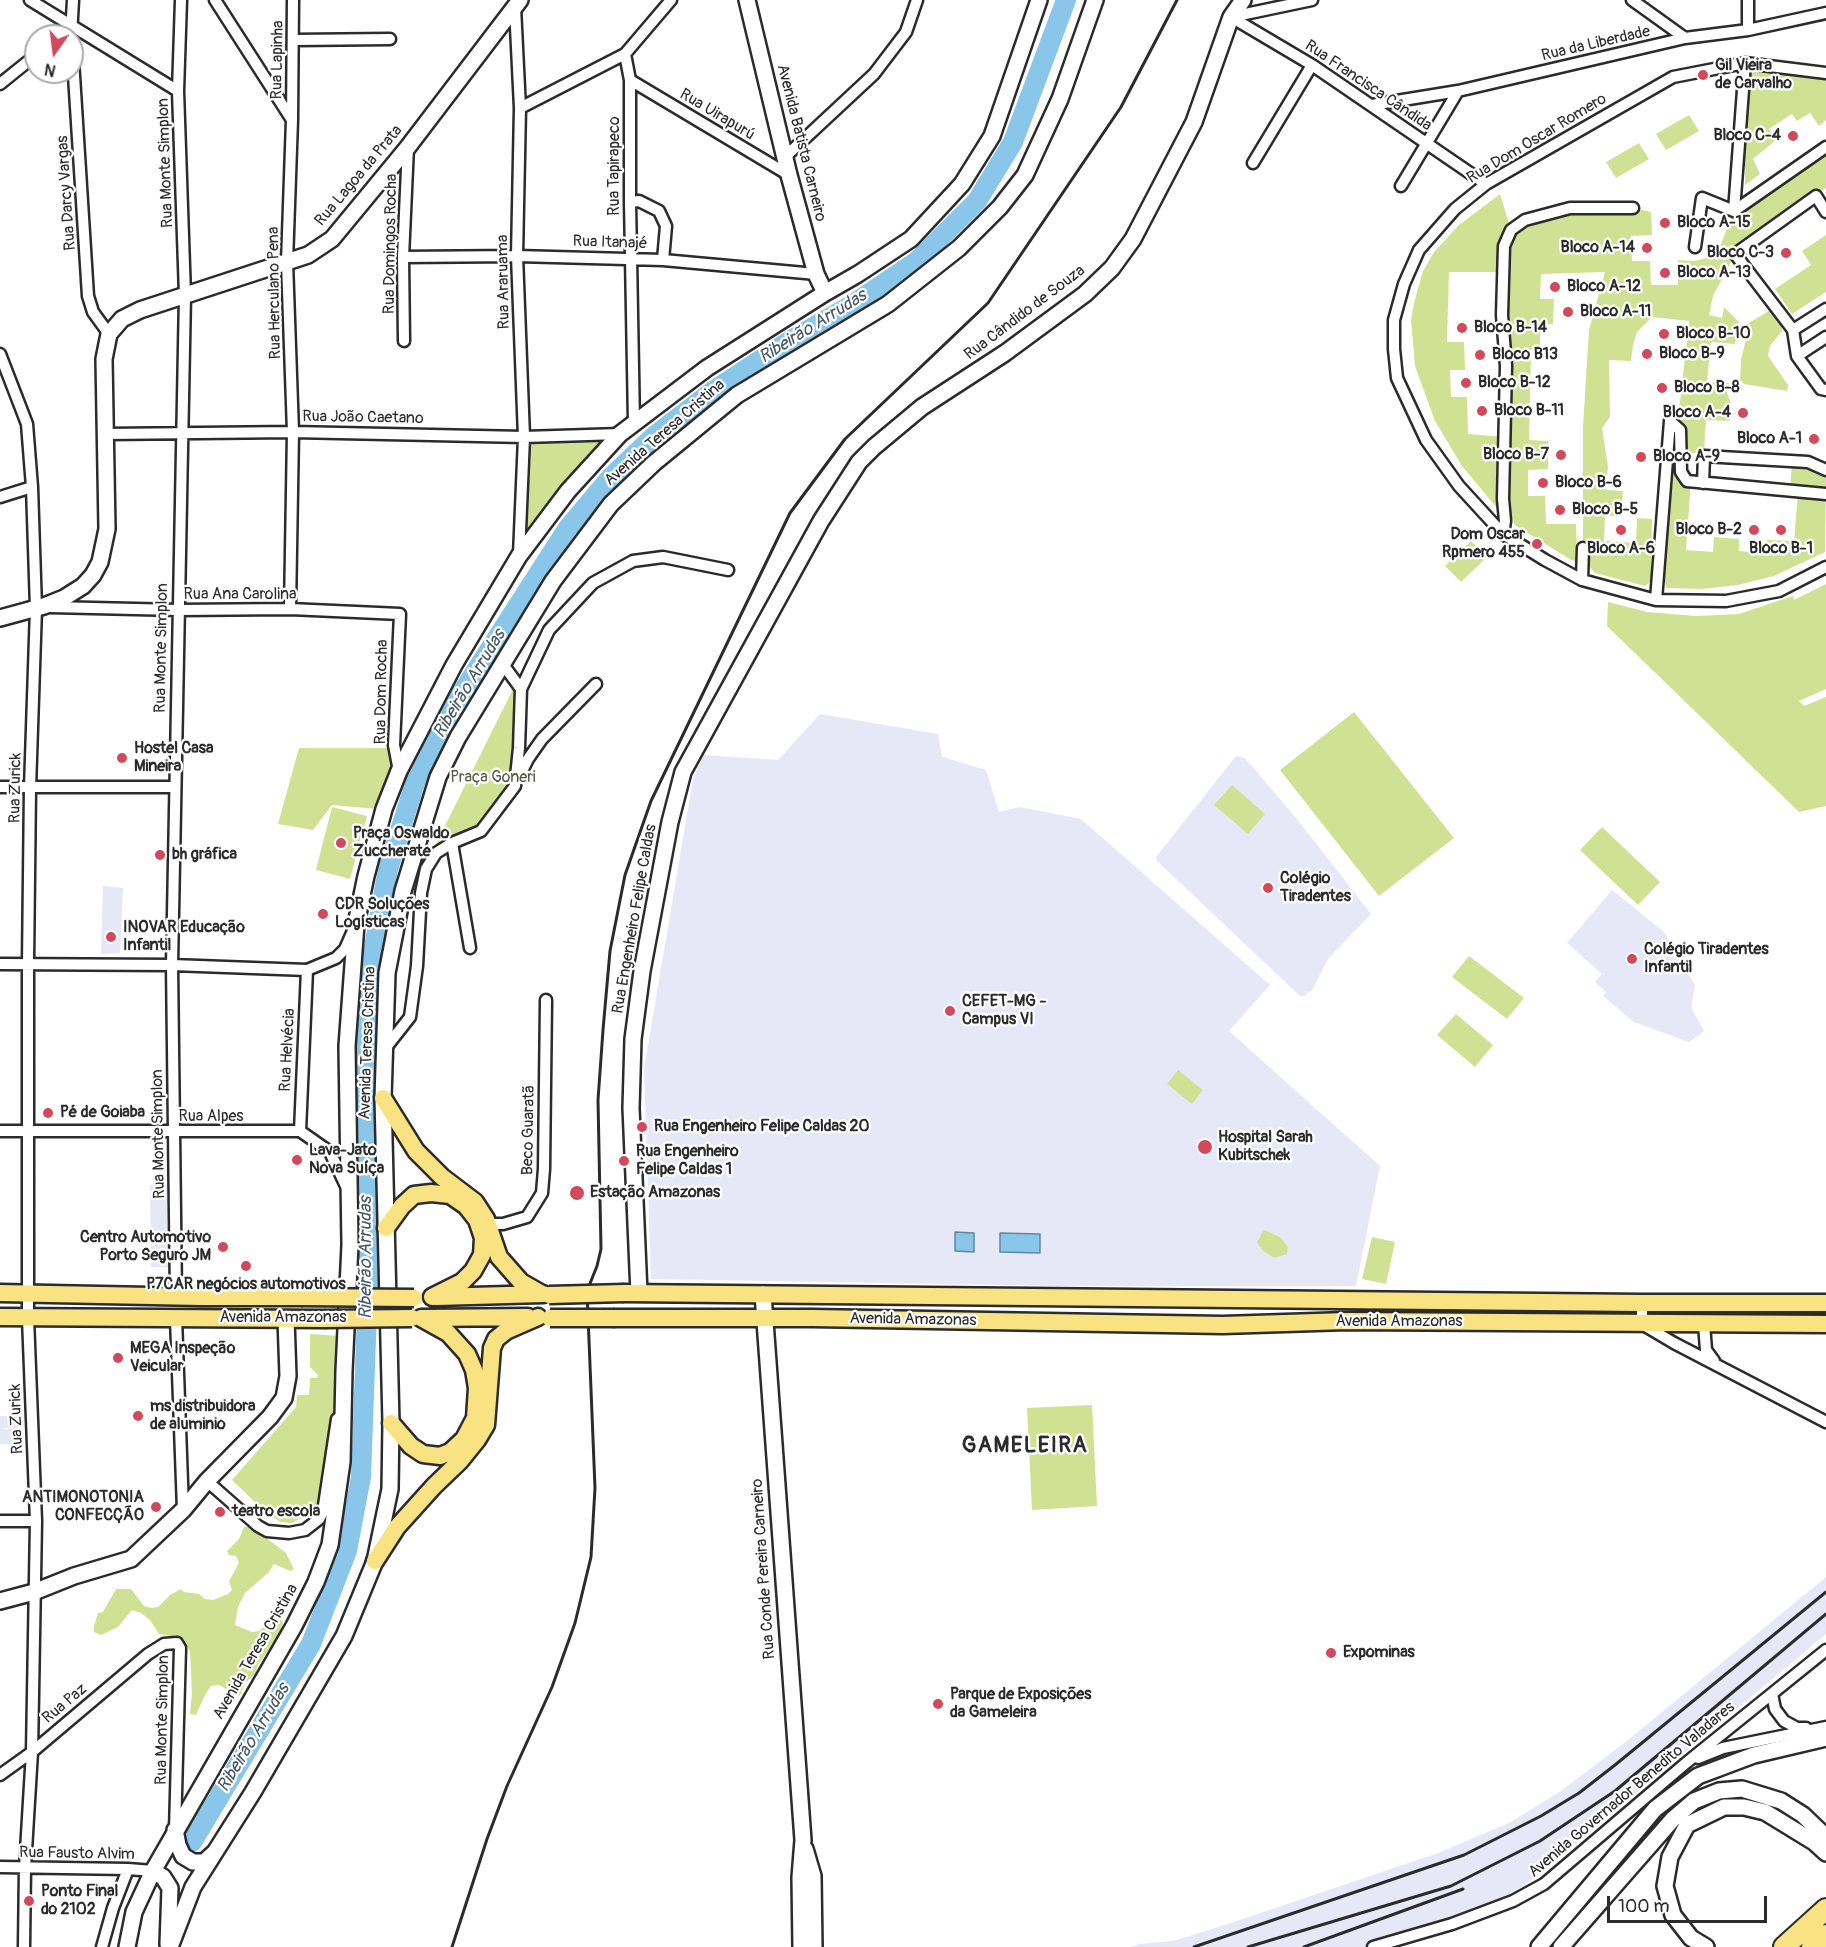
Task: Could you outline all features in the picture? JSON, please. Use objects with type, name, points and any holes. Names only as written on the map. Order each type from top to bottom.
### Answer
[{"type":"highway","points":[[1783,1946],[1826,1909]]},
{"type":"highway","points":[[1812,1947],[1826,1935]]},
{"type":"main road","name":"Avenida Batista Carneiro","points":[[747,0],[789,175],[816,274],[825,293]]},
{"type":"main road","name":"Avenida Teresa Cristina","points":[[127,1947],[134,1912],[153,1871],[294,1626],[316,1582],[330,1545],[342,1462],[350,1197],[347,1046],[356,924],[384,809],[399,771],[454,665],[519,556],[568,492],[620,434],[707,368],[911,239],[962,184],[993,136],[1039,0]]},
{"type":"main road","name":"Avenida Teresa Cristina","points":[[169,1947],[194,1887],[253,1792],[344,1636],[375,1561],[390,1489],[392,1423],[383,1098],[387,973],[403,891],[438,777],[458,737],[553,581],[611,504],[654,463],[737,395],[888,304],[959,248],[1000,207],[1025,175],[1060,99],[1095,0]]},
{"type":"main road","name":"Rua Cândido de Souza","points":[[788,580],[837,494],[859,462],[874,447],[922,407],[1005,353],[1076,301],[1112,268],[1139,229],[1194,122],[1231,17],[1243,0]]},
{"type":"main road","name":"Rua Lagoa da Prata","points":[[109,334],[122,319],[140,310],[308,255],[332,239],[408,147],[518,3]]},
{"type":"main road","points":[[0,618],[64,598],[83,586],[93,575],[100,562],[107,529],[105,359],[109,334]]},
{"type":"main road","name":"Rua Engenheiro Felipe Caldas","points":[[631,1293],[633,1039],[642,971],[670,822],[683,772],[788,580]]},
{"type":"main road","points":[[383,1098],[416,1151],[442,1177],[475,1202],[488,1224],[499,1257],[520,1282],[546,1294]]},
{"type":"main road","points":[[386,1228],[402,1206],[414,1195],[431,1193],[450,1195],[466,1206],[477,1220],[483,1238],[482,1256],[473,1271],[462,1282],[432,1297]]},
{"type":"main road","name":"Avenida Amazonas","points":[[0,1293],[176,1297],[414,1298],[631,1293],[1826,1303]]},
{"type":"main road","points":[[616,1318],[636,1305],[631,1293]]},
{"type":"main road","name":"Rua Conde Pereira Carneiro","points":[[763,1294],[803,1840],[800,1876],[801,1947]]},
{"type":"main road","name":"Avenida Amazonas","points":[[0,1317],[765,1318],[1223,1325],[1347,1321],[1826,1324]]},
{"type":"main road","points":[[392,1423],[411,1446],[423,1454],[440,1456],[456,1449],[471,1428],[475,1418],[477,1388],[474,1370],[467,1354],[448,1333],[417,1318]]},
{"type":"main road","points":[[375,1561],[397,1527],[460,1461],[486,1425],[492,1348],[496,1339],[506,1331],[544,1318]]},
{"type":"main road","points":[[0,1601],[34,1592],[74,1576],[131,1558],[183,1510],[207,1481],[270,1417],[284,1398],[288,1376],[286,1319]]},
{"type":"main road","points":[[1539,1947],[1654,1809],[1698,1776],[1754,1755],[1826,1738]]},
{"type":"main road","points":[[1561,1947],[1673,1819],[1694,1801],[1719,1791],[1742,1789],[1780,1801],[1803,1815],[1821,1838],[1826,1853]]},
{"type":"main road","points":[[1706,1947],[1691,1938],[1673,1915],[1665,1886],[1670,1857],[1687,1826],[1724,1807],[1744,1807],[1765,1812],[1821,1838]]},
{"type":"main road","points":[[175,1830],[177,1845],[183,1856],[193,1862],[204,1862],[215,1852]]},
{"type":"main road","name":"Rua Conde Pereira Carneiro","points":[[803,1840],[813,1876],[814,1947]]},
{"type":"main road","points":[[153,1871],[163,1877],[170,1888],[169,1947]]},
{"type":"main road","points":[[146,1887],[170,1903]]},
{"type":"street","points":[[30,0],[62,24]]},
{"type":"street","points":[[71,24],[73,0]]},
{"type":"street","name":"Rua Monte Simplon","points":[[176,1297],[172,965],[185,295],[178,91],[181,0]]},
{"type":"street","points":[[215,0],[292,120]]},
{"type":"street","name":"Rua Lapinha","points":[[292,120],[293,0]]},
{"type":"street","points":[[520,108],[625,54],[671,0]]},
{"type":"street","points":[[786,156],[874,74],[906,32],[917,0]]},
{"type":"street","points":[[1231,17],[1312,0]]},
{"type":"street","points":[[1632,0],[1685,38]]},
{"type":"street","points":[[1748,0],[1748,30]]},
{"type":"street","name":"Rua Araruama","points":[[518,3],[520,108],[517,256],[524,437],[519,556]]},
{"type":"street","name":"Rua da Liberdade","points":[[1372,105],[1458,91],[1685,38],[1748,30],[1826,13]]},
{"type":"street","name":"Rua Francisca Cândida","points":[[1231,17],[1312,65],[1486,184]]},
{"type":"street","points":[[84,38],[178,91]]},
{"type":"street","points":[[294,40],[390,39]]},
{"type":"street","name":"Rua Tapirapeco","points":[[625,54],[630,80],[634,423]]},
{"type":"street","points":[[1734,211],[1745,63]]},
{"type":"street","name":"Rua Dom Oscar Romero","points":[[1826,73],[1745,63],[1673,76],[1486,184],[1455,209],[1419,250],[1404,284],[1394,320],[1397,378],[1426,440],[1459,486],[1503,534],[1545,560],[1582,580],[1656,600],[1726,601],[1779,591],[1809,578],[1826,567]]},
{"type":"street","points":[[0,84],[24,65]]},
{"type":"street","points":[[1253,163],[1312,65]]},
{"type":"street","name":"Rua Uirapurú","points":[[630,80],[789,175]]},
{"type":"street","name":"Rua Darcy Vargas","points":[[75,84],[88,296],[93,312],[109,334]]},
{"type":"street","points":[[1401,186],[1458,91]]},
{"type":"street","name":"Rua Herculano Pena","points":[[290,609],[293,432],[287,262],[292,120]]},
{"type":"street","name":"Rua Domingos Rocha","points":[[404,341],[403,257],[408,147]]},
{"type":"street","points":[[1734,211],[1826,147]]},
{"type":"street","points":[[1826,212],[1816,196],[1735,254],[1793,330],[1797,356],[1821,389],[1826,390]]},
{"type":"street","points":[[1695,247],[1702,198],[1734,211]]},
{"type":"street","points":[[630,202],[639,201],[659,211],[666,226],[663,260]]},
{"type":"street","points":[[1503,534],[1506,366],[1502,315],[1504,246],[1511,230],[1525,220],[1570,208],[1633,208]]},
{"type":"street","name":"Rua Itanajé","points":[[403,257],[517,256],[663,260],[816,274]]},
{"type":"street","points":[[1793,330],[1826,309]]},
{"type":"street","points":[[1797,356],[1826,337]]},
{"type":"street","name":"Rua Zurick","points":[[0,354],[27,424],[40,607],[30,788],[28,1318],[36,1521],[32,1752],[25,1867],[24,1947]]},
{"type":"street","points":[[1656,600],[1670,421],[1680,430],[1681,472],[1687,481],[1826,494]]},
{"type":"street","name":"Rua João Caetano","points":[[106,434],[293,432],[524,437],[620,434]]},
{"type":"street","points":[[1703,483],[1704,456],[1808,462],[1826,470]]},
{"type":"street","points":[[0,497],[32,487]]},
{"type":"street","points":[[1582,580],[1583,548]]},
{"type":"street","points":[[515,786],[521,688],[549,630],[593,583],[633,561],[663,557],[728,570]]},
{"type":"street","name":"Rua Ana Carolina","points":[[40,607],[178,610],[290,609],[400,614]]},
{"type":"street","name":"Rua Dom Rocha","points":[[399,771],[394,745],[400,614]]},
{"type":"street","points":[[502,663],[521,688]]},
{"type":"street","points":[[383,1050],[410,1017],[417,966],[421,893],[426,869],[436,853],[452,843],[481,831],[515,786],[528,759],[542,739],[596,684]]},
{"type":"street","points":[[0,788],[174,787]]},
{"type":"street","points":[[452,843],[470,948]]},
{"type":"street","points":[[0,964],[172,965],[307,970],[336,958],[345,949],[356,924]]},
{"type":"street","name":"Rua Helvécia","points":[[300,1131],[307,970]]},
{"type":"street","name":"Beco Guaratã","points":[[488,1224],[503,1224],[527,1217],[542,1192],[546,1000]]},
{"type":"street","name":"Rua Alpes","points":[[0,1131],[300,1131]]},
{"type":"street","points":[[300,1131],[330,1152],[350,1197]]},
{"type":"street","points":[[1642,1303],[1642,1324],[1826,1422]]},
{"type":"street","points":[[176,1318],[183,1510]]},
{"type":"street","points":[[1704,1324],[1706,1350],[1719,1366]]},
{"type":"street","points":[[207,1481],[258,1526],[267,1531],[289,1533],[312,1526],[323,1512],[344,1371]]},
{"type":"street","points":[[0,1521],[36,1521]]},
{"type":"street","name":"Rua Monte Simplon","points":[[148,1654],[172,1642],[177,1643],[180,1648],[175,1830]]},
{"type":"street","name":"Avenida Governador Benedito Valadares","points":[[1372,1947],[1452,1924],[1513,1901],[1545,1884],[1686,1763],[1826,1650]]},
{"type":"street","name":"Rua Paz","points":[[0,1775],[32,1752],[148,1654]]},
{"type":"street","points":[[1772,1694],[1775,1709],[1784,1720],[1797,1728],[1812,1729]]},
{"type":"street","points":[[1686,1763],[1723,1748],[1826,1727]]},
{"type":"street","name":"Rua Fausto Alvim","points":[[0,1867],[153,1871]]},
{"type":"street","points":[[102,1947],[113,1908],[128,1869]]},
{"type":"shaded area","name":"CEFET-MG - Campus VI","points":[[820,714],[938,734],[942,757],[986,770],[999,812],[1020,807],[1081,819],[1270,985],[1229,1031],[1380,1166],[1356,1286],[1056,1286],[651,1279],[644,1069],[693,779],[704,755],[778,760]]},
{"type":"shaded area","name":"Colégio Tiradentes","points":[[1236,756],[1245,758],[1296,818],[1371,914],[1328,959],[1312,990],[1304,996],[1300,996],[1157,861],[1156,857]]},
{"type":"shaded area","name":"INOVAR Educação Infantil","points":[[103,886],[123,888],[120,953],[101,954]]},
{"type":"shaded area","name":"Colégio Tiradentes Infantil","points":[[1612,890],[1664,932],[1695,985],[1691,1007],[1704,1031],[1689,1042],[1634,1022],[1603,996],[1606,992],[1595,982],[1602,974],[1567,943]]},
{"type":"shaded area","points":[[150,1185],[167,1185],[171,1267],[151,1267]]},
{"type":"shaded area","points":[[0,1416],[19,1416],[19,1428],[0,1429]]},
{"type":"shaded area","points":[[0,1429],[19,1429],[19,1444],[0,1444]]},
{"type":"shaded area","points":[[1826,1577],[1826,1634],[1537,1876],[1517,1890],[1489,1904],[1362,1947],[1130,1947],[1173,1941],[1228,1924],[1438,1853],[1509,1823],[1561,1791],[1628,1740]]},
{"type":"green space","points":[[1755,70],[1826,78],[1826,120],[1819,126],[1810,113],[1797,121],[1792,114],[1769,129],[1776,140],[1753,159],[1760,174],[1745,185],[1745,117],[1748,80]]},
{"type":"green space","points":[[1689,115],[1699,131],[1666,150],[1656,134]]},
{"type":"green space","points":[[1639,143],[1649,159],[1616,178],[1606,162]]},
{"type":"green space","points":[[1826,147],[1826,188],[1732,253],[1731,262],[1713,296],[1709,315],[1722,318],[1724,307],[1739,322],[1735,344],[1711,342],[1707,382],[1729,383],[1727,393],[1731,403],[1730,421],[1706,420],[1704,453],[1684,453],[1681,472],[1691,481],[1686,550],[1713,552],[1714,537],[1739,539],[1739,551],[1765,553],[1767,540],[1794,541],[1798,492],[1790,491],[1792,461],[1826,470],[1825,552],[1774,576],[1738,585],[1702,589],[1666,588],[1663,573],[1657,573],[1672,421],[1680,403],[1689,321],[1652,317],[1637,332],[1631,361],[1609,360],[1610,417],[1602,428],[1608,467],[1606,490],[1623,491],[1621,516],[1605,516],[1604,541],[1636,543],[1637,518],[1652,519],[1651,580],[1645,586],[1595,573],[1589,566],[1583,548],[1583,426],[1589,330],[1605,272],[1541,274],[1540,299],[1554,299],[1553,324],[1540,324],[1540,349],[1531,349],[1529,440],[1548,441],[1548,469],[1528,470],[1528,496],[1545,496],[1546,524],[1576,524],[1577,559],[1575,561],[1515,525],[1510,500],[1498,498],[1499,507],[1497,508],[1462,466],[1435,421],[1415,366],[1411,320],[1423,271],[1434,252],[1459,225],[1500,194],[1511,230],[1570,208],[1633,208],[1651,212],[1652,235],[1631,236],[1632,261],[1650,261],[1651,285],[1678,285],[1678,260],[1694,261],[1711,257],[1719,249],[1734,211]],"holes":[[[1449,272],[1503,272],[1504,437],[1468,434],[1467,397],[1451,397],[1450,370],[1465,370],[1464,342],[1447,342]]]},
{"type":"green space","points":[[1826,235],[1826,292],[1792,314],[1775,289],[1811,265],[1802,251]]},
{"type":"green space","points":[[1772,309],[1781,317],[1782,331],[1770,346],[1768,356],[1788,385],[1787,391],[1744,384],[1740,380],[1741,360],[1747,335],[1742,327]]},
{"type":"green space","points":[[608,439],[526,539],[530,442]]},
{"type":"green space","points":[[1471,541],[1487,557],[1461,582],[1445,566]]},
{"type":"green space","points":[[1826,584],[1826,689],[1799,701],[1804,706],[1826,697],[1826,806],[1799,812],[1607,626],[1608,602],[1647,612],[1696,616],[1739,614],[1793,596],[1794,600]]},
{"type":"green space","name":"Praça Goneri","points":[[514,687],[515,786],[481,831],[433,850]]},
{"type":"green space","points":[[1354,712],[1454,838],[1379,896],[1280,770]]},
{"type":"green space","name":"Praça Oswaldo Zuccherate","points":[[299,748],[393,748],[397,769],[377,809],[332,805],[313,830],[278,824]]},
{"type":"green space","points":[[1232,785],[1265,814],[1248,834],[1214,805]]},
{"type":"green space","name":"Praça Oswaldo Zuccherate","points":[[332,807],[367,816],[350,879],[316,870]]},
{"type":"green space","points":[[1602,827],[1660,882],[1638,905],[1580,850]]},
{"type":"green space","points":[[1469,956],[1524,998],[1507,1019],[1452,977]]},
{"type":"green space","points":[[1456,1014],[1493,1045],[1475,1067],[1437,1035]]},
{"type":"green space","points":[[1178,1070],[1203,1090],[1192,1104],[1167,1084]]},
{"type":"green space","points":[[1264,1230],[1280,1237],[1288,1247],[1287,1254],[1274,1258],[1262,1250],[1257,1242]]},
{"type":"green space","points":[[1372,1237],[1395,1242],[1386,1284],[1362,1279]]},
{"type":"green space","points":[[310,1334],[340,1336],[339,1374],[319,1508],[292,1523],[280,1522],[263,1510],[232,1480],[296,1407],[297,1395],[309,1395],[310,1378],[317,1378],[318,1375],[310,1367]]},
{"type":"green space","points":[[1092,1405],[1097,1506],[1032,1510],[1027,1408]]},
{"type":"green space","points":[[244,1527],[252,1527],[286,1553],[294,1569],[290,1571],[274,1564],[269,1572],[245,1593],[238,1607],[235,1625],[252,1632],[259,1631],[275,1617],[280,1618],[283,1623],[279,1635],[258,1665],[255,1674],[245,1683],[240,1696],[219,1685],[211,1686],[196,1715],[190,1714],[192,1693],[190,1651],[181,1638],[159,1634],[150,1620],[132,1610],[118,1627],[101,1635],[94,1632],[94,1626],[98,1613],[103,1612],[116,1589],[131,1589],[144,1606],[151,1608],[158,1607],[170,1595],[181,1589],[184,1592],[199,1594],[205,1599],[213,1600],[228,1594],[232,1590],[229,1581],[239,1563],[236,1556],[229,1555],[227,1551],[239,1539]]},
{"type":"water","points":[[955,1232],[974,1233],[974,1252],[955,1251]]},
{"type":"water","points":[[1000,1233],[1040,1234],[1040,1253],[1000,1252]]},
{"type":"waterway","name":"Ribeirão Arrudas","points":[[192,1842],[311,1644],[347,1551],[361,1477],[368,1285],[365,1041],[369,975],[388,869],[415,783],[450,711],[568,528],[611,477],[653,437],[714,390],[789,341],[850,306],[917,261],[977,201],[1013,142],[1066,0]]},
{"type":"railway","points":[[452,1947],[507,1786],[552,1687],[575,1623],[591,1557],[595,1488],[587,1291],[601,1249],[598,1100],[603,1030],[610,951],[625,875],[651,801],[790,513],[845,439],[988,303],[1121,107],[1177,0]]},
{"type":"railway","points":[[1194,1947],[1464,1855],[1541,1816],[1579,1793],[1615,1765],[1826,1592]]},
{"type":"railway","points":[[1248,1947],[1451,1886],[1540,1841],[1615,1791],[1826,1614]]},
{"type":"railway","points":[[1304,1947],[1463,1889]]},
{"type":"place","name":"Gil Vieira de Carvalho","points":[[1703,75]]},
{"type":"place","name":"Bloco C-4","points":[[1793,136]]},
{"type":"place","name":"Bloco A-15","points":[[1665,223]]},
{"type":"place","name":"Bloco A-14","points":[[1647,248]]},
{"type":"place","name":"Bloco C-3","points":[[1786,253]]},
{"type":"place","name":"Bloco A-13","points":[[1665,273]]},
{"type":"place","name":"Bloco A-12","points":[[1555,287]]},
{"type":"place","name":"Bloco A-11","points":[[1568,312]]},
{"type":"place","name":"Bloco B-14","points":[[1462,328]]},
{"type":"place","name":"Bloco B-10","points":[[1664,334]]},
{"type":"place","name":"Bloco B-9","points":[[1647,354]]},
{"type":"place","name":"Bloco B13","points":[[1480,355]]},
{"type":"place","name":"Bloco B-12","points":[[1466,383]]},
{"type":"place","name":"Bloco B-8","points":[[1662,388]]},
{"type":"place","name":"Bloco B-11","points":[[1482,411]]},
{"type":"place","name":"Bloco A-4","points":[[1743,413]]},
{"type":"place","name":"Bloco A-1","points":[[1814,439]]},
{"type":"place","name":"Bloco B-7","points":[[1561,455]]},
{"type":"place","name":"Bloco A-9","points":[[1641,457]]},
{"type":"place","name":"Bloco B-6","points":[[1543,483]]},
{"type":"place","name":"Bloco B-5","points":[[1560,510]]},
{"type":"place","name":"Bloco A-6","points":[[1621,530]]},
{"type":"place","name":"Bloco B-2","points":[[1754,530]]},
{"type":"place","name":"Bloco B-1","points":[[1781,530]]},
{"type":"place","name":"Dom Oscar Rpmero 455","points":[[1537,544]]},
{"type":"place","name":"Hostel Casa Mineira","points":[[122,758]]},
{"type":"place","name":"Praça Oswaldo Zuccherate","points":[[341,843]]},
{"type":"place","name":"bh gráfica","points":[[160,855]]},
{"type":"place","name":"Colégio Tiradentes","points":[[1268,888]]},
{"type":"place","name":"CDR Soluções Logísticas","points":[[323,914]]},
{"type":"place","name":"INOVAR Educação Infantil","points":[[111,937]]},
{"type":"place","name":"Colégio Tiradentes Infantil","points":[[1632,959]]},
{"type":"place","name":"CEFET-MG - Campus VI","points":[[950,1011]]},
{"type":"place","name":"Pé de Goiaba","points":[[48,1113]]},
{"type":"place","name":"Rua Engenheiro Felipe Caldas 20","points":[[642,1127]]},
{"type":"place","name":"Hospital Sarah Kubitschek","points":[[1205,1147]]},
{"type":"place","name":"Lava-Jato Nova Suíça","points":[[297,1160]]},
{"type":"place","name":"Rua Engenheiro Felipe Caldas 1","points":[[624,1161]]},
{"type":"place","name":"Estação Amazonas","points":[[577,1193]]},
{"type":"place","name":"Centro Automotivo Porto Seguro JM","points":[[223,1247]]},
{"type":"place","name":"P7CAR negócios automotivos","points":[[246,1266]]},
{"type":"place","name":"MEGA Inspeção Veicular","points":[[118,1358]]},
{"type":"place","name":"ms distribuidora de aluminio","points":[[138,1416]]},
{"type":"place","name":"ANTIMONOTONIA CONFECÇÃO","points":[[156,1507]]},
{"type":"place","name":"teatro escola","points":[[220,1512]]},
{"type":"place","name":"Expominas","points":[[1331,1653]]},
{"type":"place","name":"Parque de Exposições da Gameleira","points":[[938,1704]]},
{"type":"place","name":"Ponto Final do 2102","points":[[29,1901]]},
{"type":"district","name":"GAMELEIRA","points":[[1025,1446]]}]
